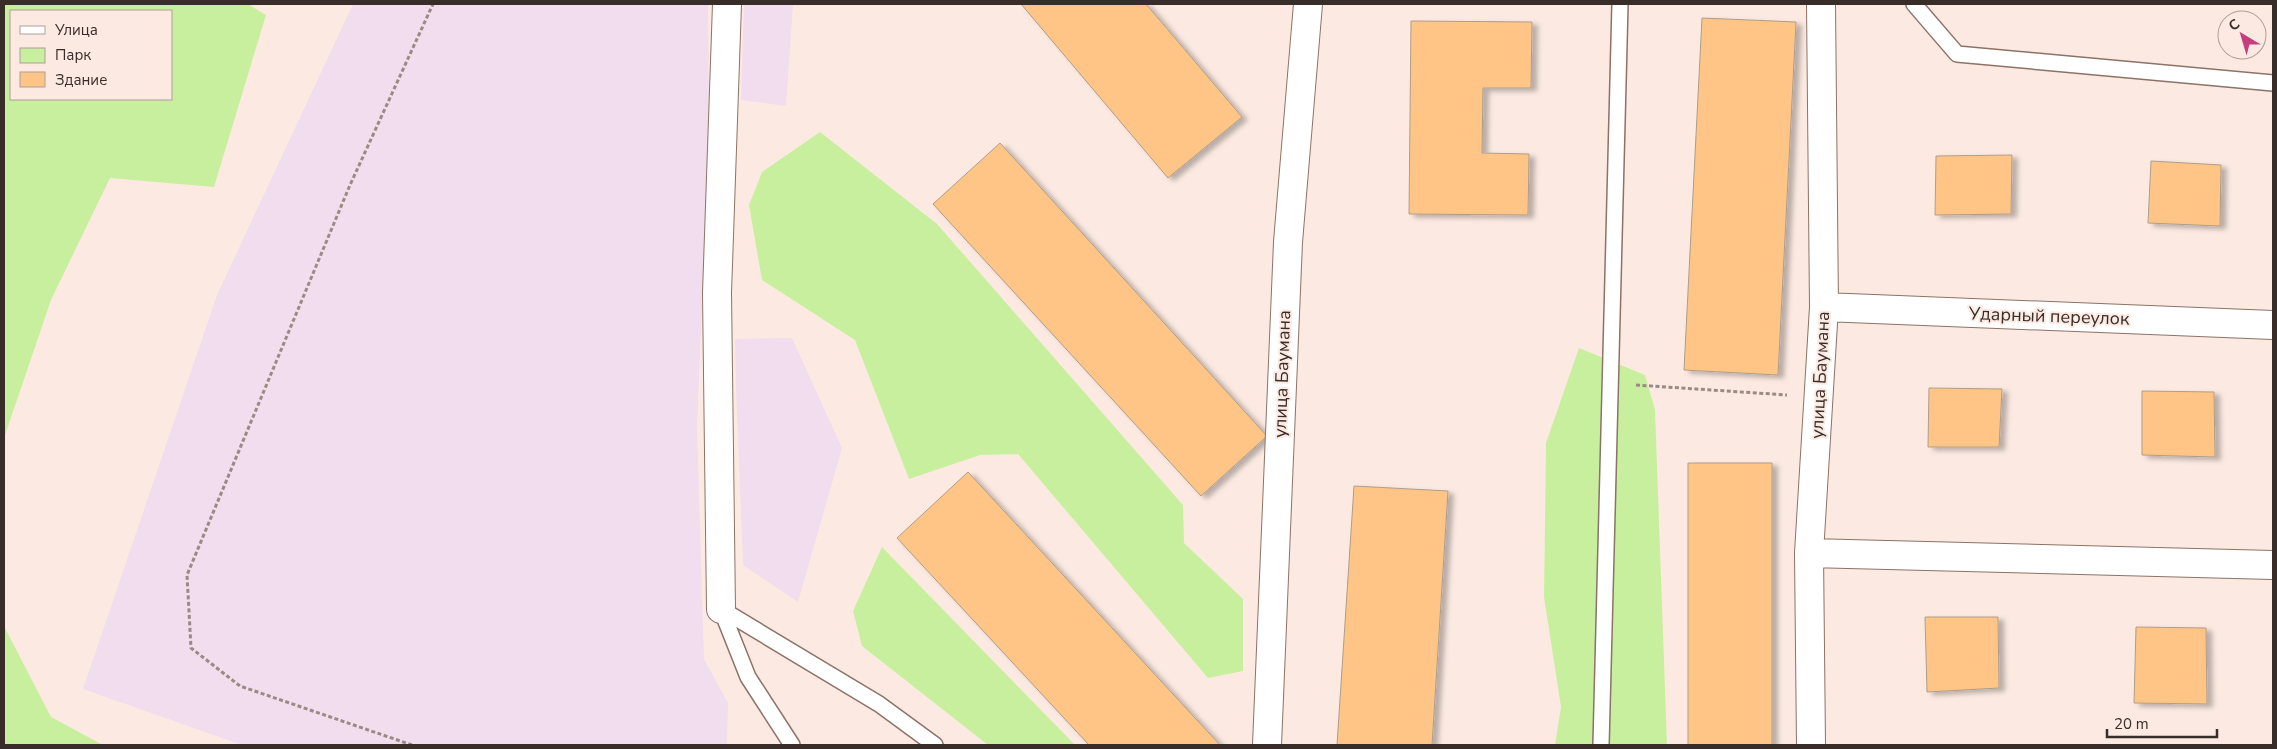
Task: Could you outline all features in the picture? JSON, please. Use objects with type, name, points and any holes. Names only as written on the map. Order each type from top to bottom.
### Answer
[{"type":"street","points":[[721,610],[717,293],[727,4]]},
{"type":"street","name":"улица Баумана","points":[[1267,745],[1288,242],[1308,4]]},
{"type":"street","name":"улица Баумана","points":[[1811,745],[1810,552],[1824,307],[1821,4]]},
{"type":"street","name":"Ударный переулок","points":[[1824,307],[2273,325]]},
{"type":"street","points":[[1810,552],[2273,565]]},
{"type":"lane","points":[[1601,745],[1620,4]]},
{"type":"lane","points":[[1914,4],[1957,54],[2273,83]]},
{"type":"lane","points":[[721,610],[748,677],[792,745]]},
{"type":"lane","points":[[721,610],[879,704],[934,745]]},
{"type":"path","points":[[412,745],[240,686],[190,648],[187,575],[350,185],[433,4]]},
{"type":"path","points":[[1610,384],[1818,397]]},
{"type":"shaded area","points":[[353,4],[708,4],[709,137],[697,425],[704,659],[728,703],[727,745],[242,745],[83,689],[217,295]]},
{"type":"shaded area","points":[[744,4],[793,4],[786,106],[741,100]]},
{"type":"shaded area","points":[[792,338],[842,448],[798,602],[743,565],[736,389],[735,339]]},
{"type":"green space","points":[[4,4],[248,4],[266,15],[214,187],[110,178],[51,300],[4,438]]},
{"type":"green space","points":[[820,132],[937,224],[1183,505],[1184,543],[1243,599],[1243,671],[1208,678],[1018,454],[980,455],[909,479],[855,340],[762,280],[749,205],[762,172]]},
{"type":"green space","points":[[1579,348],[1645,375],[1655,410],[1667,745],[1555,745],[1561,707],[1544,597],[1546,443]]},
{"type":"green space","points":[[882,547],[1075,745],[988,745],[862,646],[853,611]]},
{"type":"green space","points":[[4,626],[51,717],[103,745],[4,745]]},
{"type":"building","points":[[1021,4],[1146,4],[1242,117],[1168,178]]},
{"type":"building","points":[[1702,18],[1796,22],[1778,375],[1684,370]]},
{"type":"building","points":[[1411,21],[1532,22],[1531,88],[1483,88],[1482,153],[1529,154],[1528,215],[1409,214]]},
{"type":"building","points":[[1000,143],[1267,436],[1201,496],[933,204]]},
{"type":"building","points":[[2012,155],[2011,214],[1935,215],[1936,156]]},
{"type":"building","points":[[2151,161],[2221,165],[2220,226],[2148,223]]},
{"type":"building","points":[[1929,388],[2002,389],[1999,447],[1928,447]]},
{"type":"building","points":[[2142,391],[2214,392],[2215,457],[2142,455]]},
{"type":"building","points":[[1688,463],[1772,463],[1772,745],[1688,745]]},
{"type":"building","points":[[968,472],[1220,745],[1089,745],[897,538]]},
{"type":"building","points":[[1354,486],[1448,491],[1432,745],[1337,745]]},
{"type":"building","points":[[1925,617],[1998,617],[1999,688],[1927,692]]},
{"type":"building","points":[[2136,627],[2206,628],[2207,704],[2134,703]]}]
